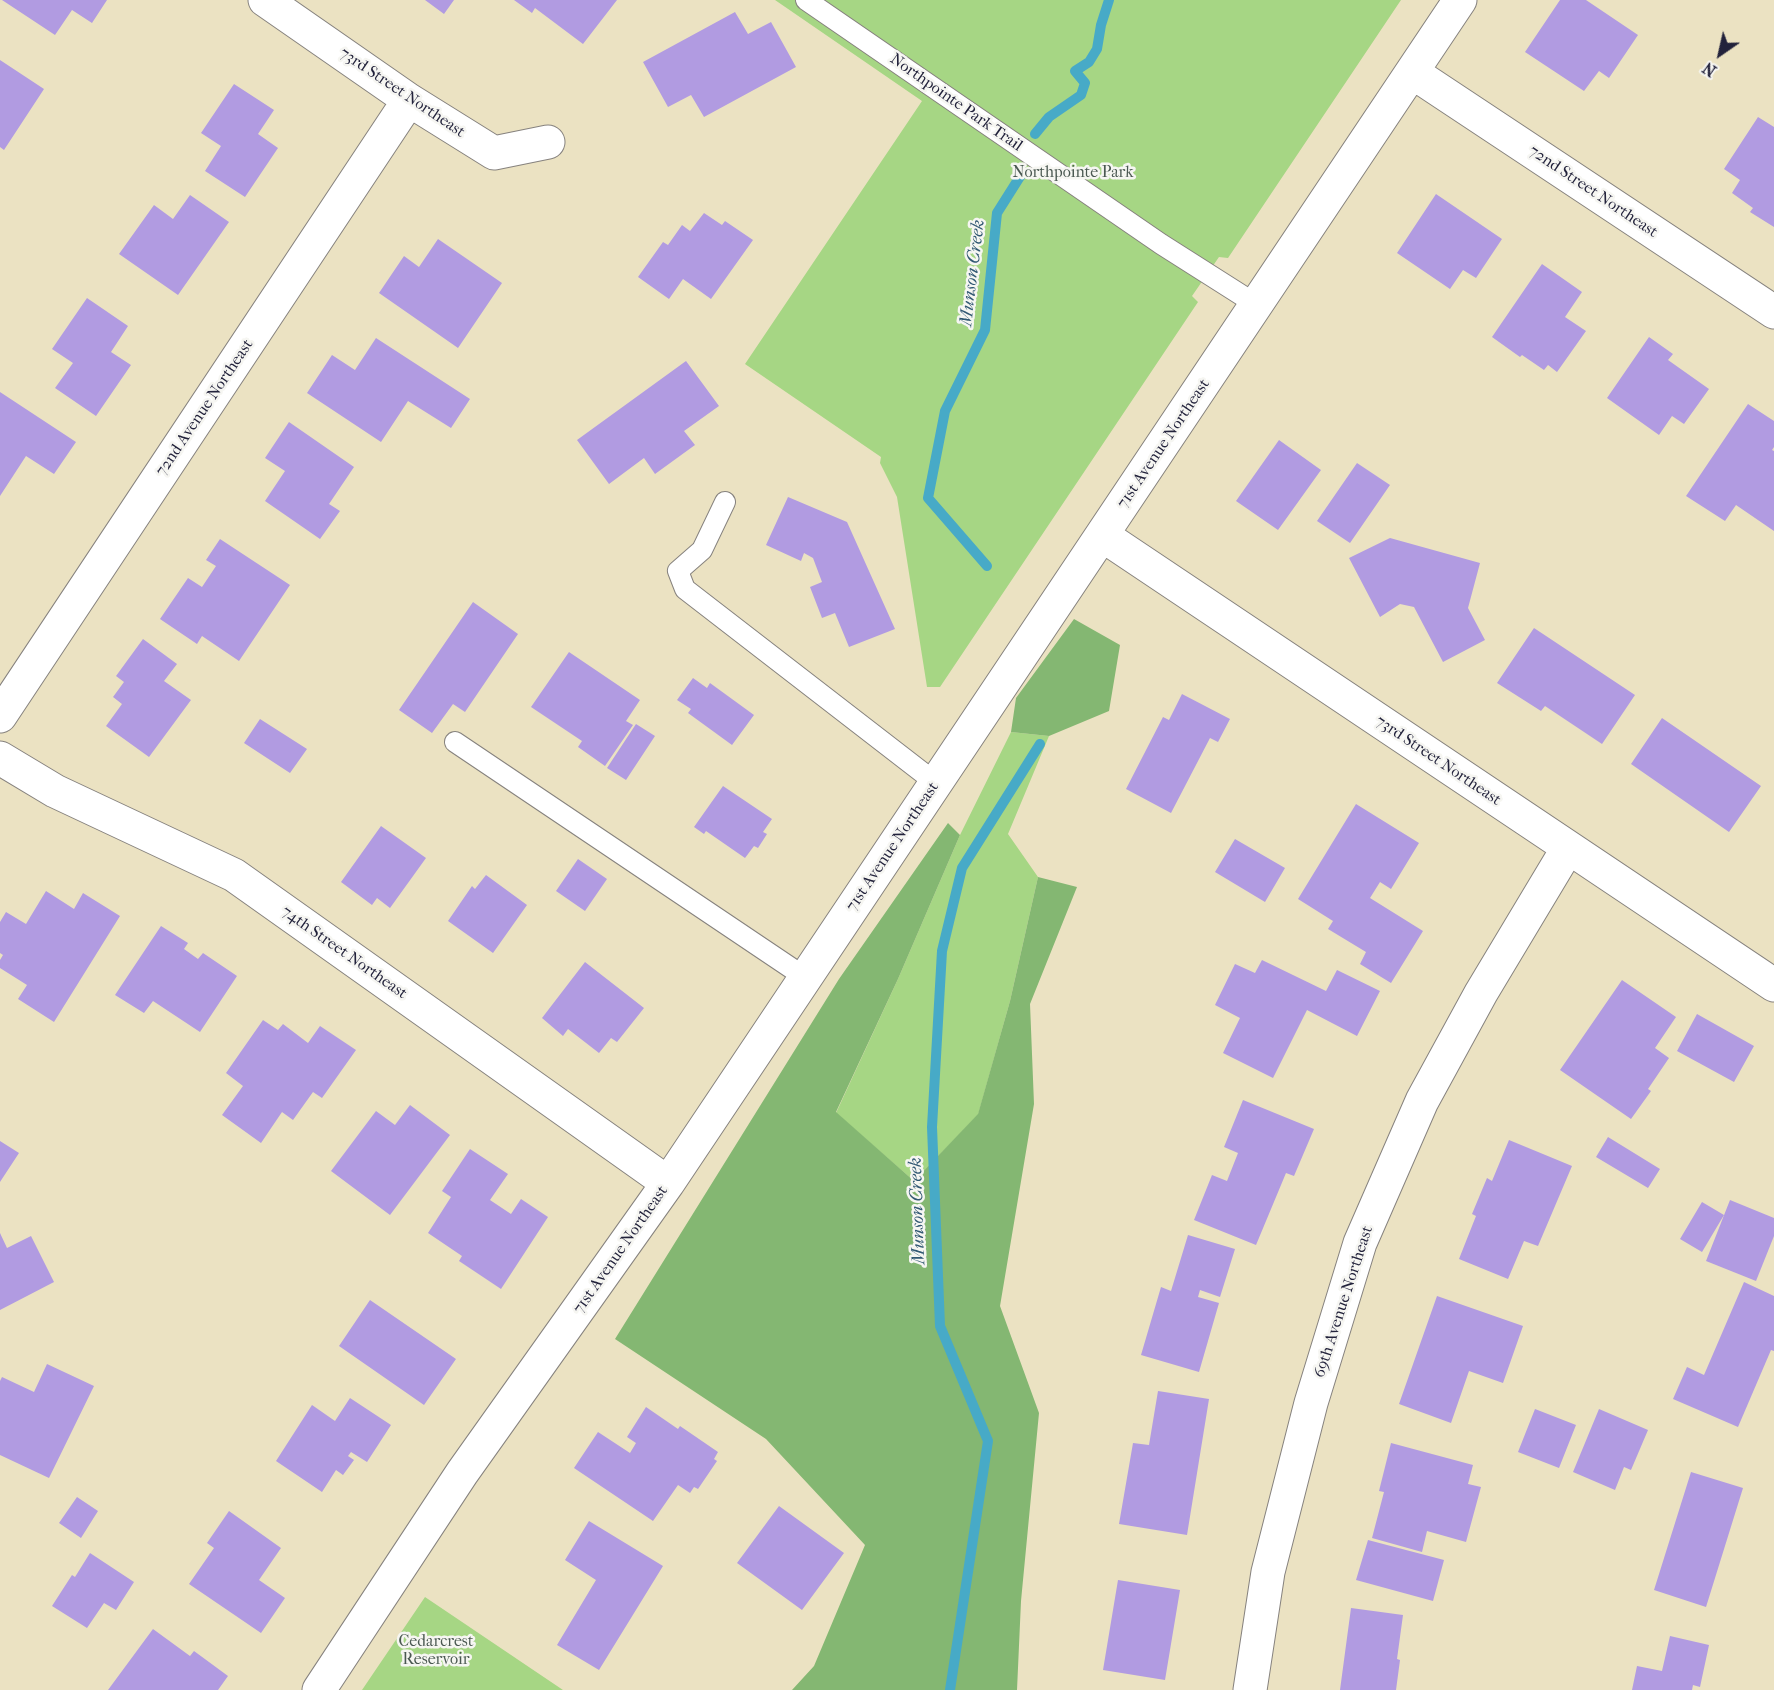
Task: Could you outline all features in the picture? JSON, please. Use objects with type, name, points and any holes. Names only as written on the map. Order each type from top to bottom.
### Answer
[{"type":"street","name":"73rd Street Northeast","points":[[265,0],[409,99],[494,153],[548,142]]},
{"type":"street","name":"71st Avenue Northeast","points":[[319,1690],[462,1473],[668,1183],[1460,0]]},
{"type":"street","name":"72nd Street Northeast","points":[[1412,72],[1774,312]]},
{"type":"street","name":"72nd Avenue Northeast","points":[[0,716],[409,99]]},
{"type":"street","name":"73rd Street Northeast","points":[[1102,535],[1774,985]]},
{"type":"street","name":"74th Street Northeast","points":[[0,758],[55,790],[234,875],[668,1183]]},
{"type":"street","name":"69th Avenue Northeast","points":[[1250,1690],[1268,1572],[1311,1403],[1360,1243],[1422,1101],[1481,993],[1568,848]]},
{"type":"lane","name":"Northpointe Park Trail","points":[[806,0],[1161,244],[1257,305]]},
{"type":"lane","points":[[725,502],[702,550],[678,571],[685,589],[936,783]]},
{"type":"lane","points":[[455,742],[806,978]]},
{"type":"green space","name":"Northpointe Park","points":[[775,0],[1401,0],[1228,258],[1219,257],[1192,296],[1198,302],[940,687],[927,687],[897,497],[880,463],[881,457],[745,364],[922,101]]},
{"type":"green space","points":[[1074,619],[1120,645],[1109,711],[1049,736],[1011,732],[1016,698]]},
{"type":"green space","points":[[1011,732],[1049,736],[1008,834],[1038,877],[1010,1001],[978,1115],[914,1181],[836,1113],[898,979],[960,835]]},
{"type":"green space","points":[[948,823],[960,835],[898,979],[836,1112],[914,1181],[978,1114],[1010,1001],[1038,877],[1077,887],[1030,1004],[1034,1104],[1000,1306],[1039,1413],[1021,1601],[1017,1690],[792,1690],[814,1666],[865,1545],[766,1439],[615,1339],[839,979]]},
{"type":"green space","name":"Cedarcrest Reservoir","points":[[425,1597],[563,1690],[362,1690]]},
{"type":"building","points":[[2,0],[107,0],[92,23],[72,10],[55,35]]},
{"type":"building","points":[[425,0],[454,0],[444,14]]},
{"type":"building","points":[[514,0],[617,0],[583,44],[535,8],[532,13]]},
{"type":"building","points":[[1560,0],[1586,0],[1638,35],[1609,78],[1599,71],[1584,91],[1525,52]]},
{"type":"building","points":[[735,12],[748,34],[771,22],[796,67],[704,117],[691,95],[668,107],[643,62]]},
{"type":"building","points":[[0,60],[44,89],[4,150],[0,147]]},
{"type":"building","points":[[234,84],[274,110],[258,134],[278,148],[245,197],[205,171],[221,146],[201,133]]},
{"type":"building","points":[[1758,117],[1774,127],[1774,227],[1750,212],[1753,208],[1732,193],[1740,180],[1724,169]]},
{"type":"building","points":[[1436,194],[1502,239],[1476,278],[1463,270],[1450,289],[1397,253]]},
{"type":"building","points":[[190,195],[229,222],[178,295],[119,254],[154,205],[173,219]]},
{"type":"building","points":[[704,213],[722,225],[725,221],[753,240],[711,299],[683,279],[669,299],[638,277],[663,242],[668,245],[682,225],[690,231]]},
{"type":"building","points":[[438,239],[502,283],[458,348],[379,293],[404,256],[419,267]]},
{"type":"building","points":[[1542,264],[1582,292],[1565,317],[1586,331],[1557,372],[1548,365],[1544,370],[1522,355],[1520,357],[1492,337]]},
{"type":"building","points":[[87,298],[128,326],[111,352],[131,365],[96,416],[55,388],[73,363],[52,349]]},
{"type":"building","points":[[1649,337],[1673,354],[1668,360],[1709,389],[1684,424],[1672,416],[1659,435],[1607,398]]},
{"type":"building","points":[[376,338],[470,399],[451,428],[408,401],[381,442],[307,393],[332,355],[355,370]]},
{"type":"building","points":[[686,361],[719,406],[684,431],[695,445],[655,474],[644,458],[609,484],[577,440]]},
{"type":"building","points":[[0,392],[76,442],[54,474],[26,456],[0,496]]},
{"type":"building","points":[[1748,404],[1774,421],[1772,450],[1774,451],[1774,531],[1736,505],[1725,521],[1686,496]]},
{"type":"building","points":[[289,422],[354,467],[329,504],[340,511],[320,539],[265,501],[285,471],[265,458]]},
{"type":"building","points":[[1279,440],[1321,470],[1278,530],[1236,501]]},
{"type":"building","points":[[1357,463],[1390,485],[1350,543],[1317,521]]},
{"type":"building","points":[[788,497],[847,522],[895,629],[849,647],[835,613],[822,618],[810,587],[822,582],[813,558],[804,553],[801,561],[766,545]]},
{"type":"building","points":[[1390,538],[1480,563],[1468,608],[1485,640],[1443,662],[1414,607],[1400,604],[1380,617],[1349,558]]},
{"type":"building","points":[[220,539],[290,585],[239,661],[202,636],[197,644],[160,619],[188,578],[202,587],[216,566],[206,560]]},
{"type":"building","points":[[473,602],[518,634],[465,712],[453,704],[432,733],[399,710]]},
{"type":"building","points":[[1534,628],[1635,695],[1602,744],[1545,706],[1541,711],[1497,683]]},
{"type":"building","points":[[143,639],[177,664],[164,681],[191,700],[149,757],[106,726],[122,704],[113,697],[124,682],[116,676]]},
{"type":"building","points":[[569,652],[640,700],[626,721],[633,725],[605,766],[578,747],[582,741],[531,707]]},
{"type":"building","points":[[693,678],[707,688],[710,683],[754,715],[732,745],[688,713],[691,709],[677,700]]},
{"type":"building","points":[[1182,694],[1230,719],[1218,742],[1210,738],[1171,813],[1126,789],[1163,717],[1169,720]]},
{"type":"building","points":[[1662,718],[1761,786],[1729,832],[1631,764]]},
{"type":"building","points":[[260,719],[307,749],[290,773],[244,743]]},
{"type":"building","points":[[636,724],[655,736],[626,780],[607,768]]},
{"type":"building","points":[[723,786],[772,819],[763,832],[767,834],[758,848],[754,846],[745,858],[706,831],[704,834],[694,827]]},
{"type":"building","points":[[1356,804],[1419,843],[1391,889],[1380,882],[1370,898],[1423,931],[1391,983],[1360,964],[1366,952],[1328,929],[1333,921],[1298,899]]},
{"type":"building","points":[[381,826],[426,858],[390,908],[377,898],[372,905],[341,882]]},
{"type":"building","points":[[1235,839],[1285,868],[1265,902],[1215,872]]},
{"type":"building","points":[[578,859],[607,879],[585,911],[556,891]]},
{"type":"building","points":[[486,875],[527,905],[493,953],[448,921],[472,886],[475,889]]},
{"type":"building","points":[[46,891],[74,909],[83,893],[120,916],[54,1022],[18,999],[27,985],[0,968],[3,955],[0,953],[0,922],[6,912],[26,924]]},
{"type":"building","points":[[161,926],[188,943],[184,949],[198,959],[203,953],[237,976],[200,1032],[153,1001],[144,1013],[115,995]]},
{"type":"building","points":[[1262,960],[1326,991],[1337,970],[1380,991],[1357,1036],[1307,1010],[1273,1078],[1223,1053],[1240,1018],[1215,1005],[1235,964],[1255,973]]},
{"type":"building","points":[[585,962],[644,1008],[617,1042],[611,1038],[599,1053],[568,1029],[563,1036],[542,1018]]},
{"type":"building","points":[[1622,980],[1676,1017],[1655,1048],[1669,1058],[1648,1089],[1651,1091],[1631,1119],[1560,1070]]},
{"type":"building","points":[[1697,1014],[1754,1046],[1734,1082],[1677,1051]]},
{"type":"building","points":[[263,1020],[278,1030],[283,1024],[308,1043],[320,1026],[356,1050],[322,1098],[313,1092],[293,1120],[282,1112],[261,1143],[222,1115],[243,1086],[226,1073]]},
{"type":"building","points":[[1243,1100],[1314,1129],[1294,1176],[1286,1173],[1256,1245],[1194,1220],[1212,1175],[1227,1181],[1238,1153],[1224,1147]]},
{"type":"building","points":[[410,1105],[450,1135],[390,1215],[331,1171],[376,1111],[395,1125]]},
{"type":"building","points":[[1608,1137],[1660,1169],[1648,1188],[1596,1157]]},
{"type":"building","points":[[1509,1140],[1572,1166],[1538,1246],[1524,1241],[1508,1279],[1459,1259],[1476,1216],[1472,1214],[1487,1178],[1492,1181]]},
{"type":"building","points":[[0,1141],[19,1153],[0,1182]]},
{"type":"building","points":[[470,1149],[508,1174],[490,1200],[511,1214],[521,1199],[548,1217],[501,1289],[459,1261],[462,1256],[428,1233],[451,1197],[442,1191]]},
{"type":"building","points":[[1730,1200],[1774,1218],[1774,1236],[1756,1281],[1706,1261]]},
{"type":"building","points":[[1702,1202],[1724,1215],[1702,1252],[1680,1239]]},
{"type":"building","points":[[0,1233],[7,1248],[31,1236],[54,1282],[0,1310]]},
{"type":"building","points":[[1188,1235],[1235,1249],[1220,1297],[1200,1290],[1198,1297],[1219,1303],[1199,1372],[1141,1355],[1161,1287],[1171,1291]]},
{"type":"building","points":[[1744,1282],[1774,1296],[1774,1351],[1771,1350],[1738,1427],[1673,1399],[1687,1367],[1704,1375]]},
{"type":"building","points":[[1437,1296],[1523,1326],[1503,1383],[1469,1371],[1451,1423],[1399,1404]]},
{"type":"building","points":[[370,1300],[456,1359],[424,1405],[339,1346]]},
{"type":"building","points":[[47,1364],[94,1386],[49,1478],[0,1455],[0,1381],[2,1377],[34,1392]]},
{"type":"building","points":[[1158,1391],[1209,1399],[1187,1535],[1119,1524],[1133,1443],[1149,1445]]},
{"type":"building","points":[[350,1398],[391,1425],[367,1462],[351,1452],[348,1456],[354,1460],[343,1475],[336,1470],[322,1492],[276,1461],[312,1405],[335,1421]]},
{"type":"building","points":[[646,1407],[678,1429],[680,1426],[718,1452],[714,1459],[717,1461],[698,1489],[694,1487],[690,1493],[678,1485],[653,1521],[574,1468],[598,1432],[630,1453],[636,1443],[627,1437]]},
{"type":"building","points":[[1535,1409],[1576,1425],[1559,1468],[1518,1452]]},
{"type":"building","points":[[1599,1409],[1648,1430],[1631,1470],[1624,1467],[1615,1490],[1573,1472]]},
{"type":"building","points":[[1391,1443],[1473,1465],[1468,1484],[1481,1487],[1466,1542],[1427,1531],[1422,1552],[1372,1538],[1384,1492],[1379,1491]]},
{"type":"building","points":[[1691,1472],[1743,1488],[1706,1607],[1654,1590]]},
{"type":"building","points":[[77,1497],[98,1511],[81,1538],[59,1523]]},
{"type":"building","points":[[779,1506],[844,1553],[802,1610],[737,1563]]},
{"type":"building","points":[[229,1511],[281,1548],[259,1580],[285,1598],[261,1633],[189,1584],[214,1548],[207,1543]]},
{"type":"building","points":[[589,1521],[663,1566],[599,1670],[557,1645],[596,1580],[565,1560]]},
{"type":"building","points":[[1368,1540],[1444,1560],[1433,1601],[1356,1580]]},
{"type":"building","points":[[90,1553],[134,1582],[116,1610],[104,1603],[87,1628],[52,1606],[72,1575],[75,1577]]},
{"type":"building","points":[[1118,1580],[1180,1590],[1165,1680],[1103,1670]]},
{"type":"building","points":[[1351,1608],[1403,1615],[1397,1659],[1400,1660],[1396,1690],[1340,1690]]},
{"type":"building","points":[[153,1629],[190,1656],[194,1651],[228,1676],[218,1690],[108,1690]]},
{"type":"building","points":[[1670,1636],[1709,1645],[1700,1687],[1693,1685],[1692,1690],[1632,1690],[1637,1666],[1662,1671]]},
{"type":"waterway","name":"Munson Creek","points":[[1035,134],[1049,117],[1081,95],[1085,83],[1075,71],[1089,62],[1097,49],[1101,25],[1109,0]]},
{"type":"waterway","name":"Munson Creek","points":[[987,566],[928,498],[945,411],[985,330],[997,213],[1021,175]]},
{"type":"waterway","name":"Munson Creek","points":[[950,1690],[988,1441],[940,1326],[932,1127],[942,951],[962,868],[1040,744]]}]
